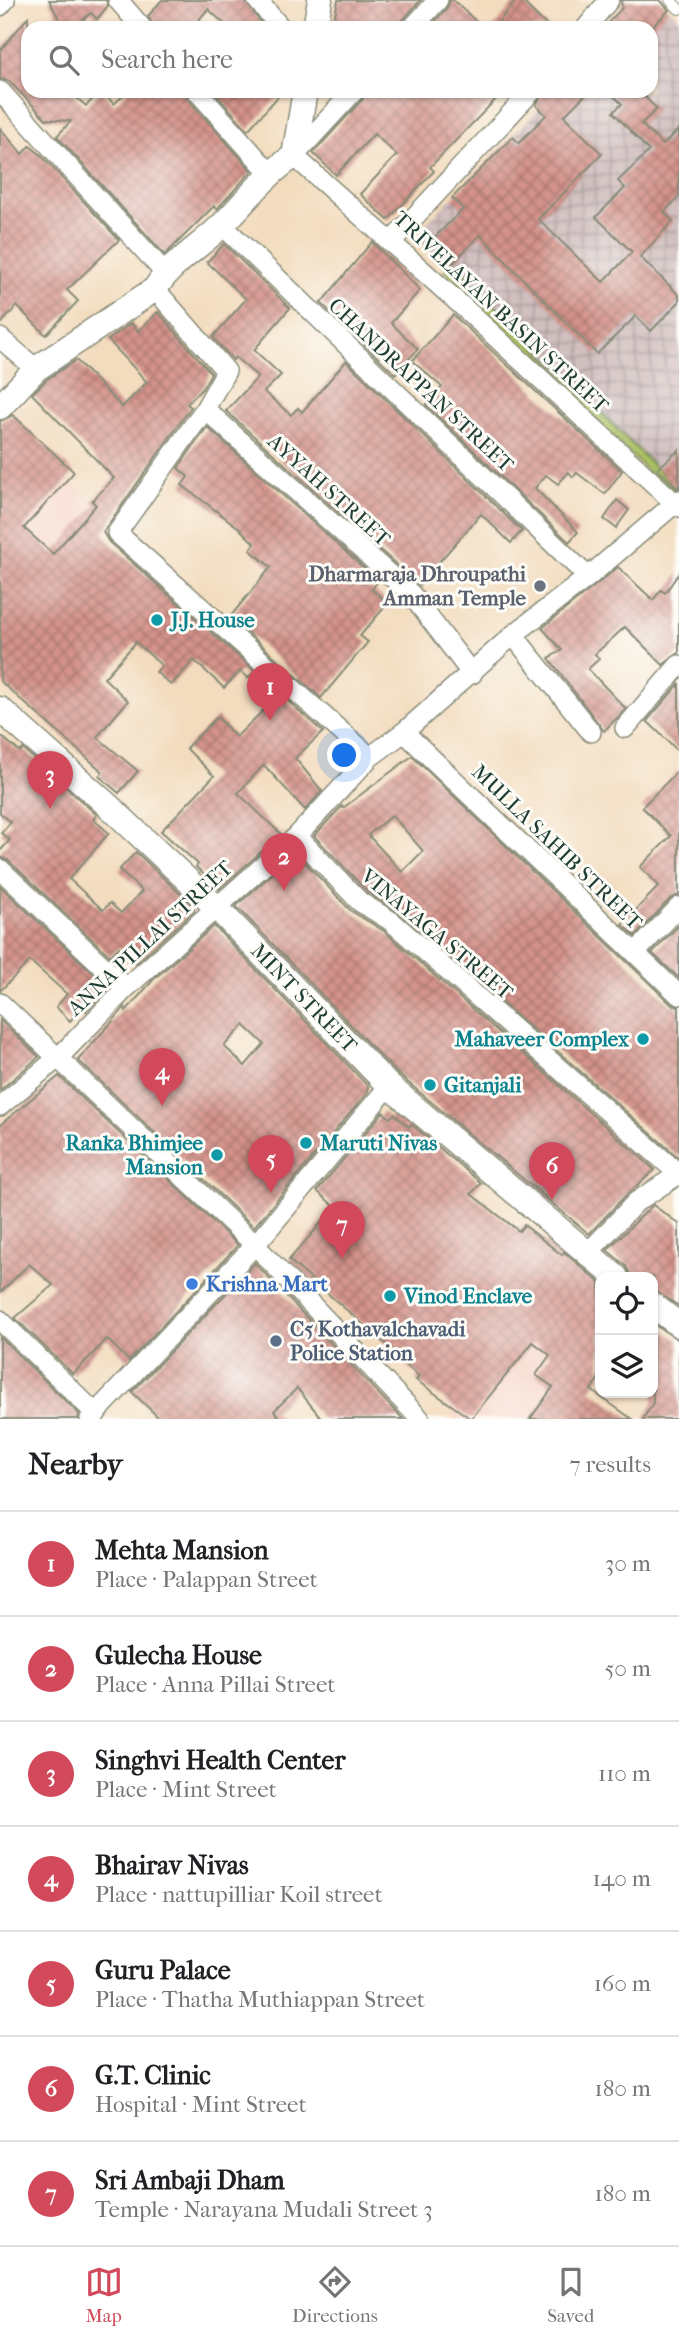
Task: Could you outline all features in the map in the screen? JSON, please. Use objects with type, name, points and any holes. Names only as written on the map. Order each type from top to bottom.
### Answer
[{"type":"street","points":[[0,6],[5,0]]},
{"type":"street","points":[[118,0],[136,21]]},
{"type":"street","points":[[257,0],[275,21]]},
{"type":"street","points":[[316,21],[320,0]]},
{"type":"street","points":[[418,21],[438,0]]},
{"type":"street","points":[[592,21],[609,0]]},
{"type":"street","points":[[0,91],[160,281],[225,366],[226,371],[205,409],[117,534],[370,757]]},
{"type":"street","points":[[203,98],[269,172]]},
{"type":"street","points":[[294,156],[304,98]]},
{"type":"street","points":[[0,407],[36,369],[160,281],[222,225],[269,172],[294,156],[348,98]]},
{"type":"street","points":[[391,242],[525,98]]},
{"type":"street","name":"TRIVELAYAN BASIN STREET","points":[[294,156],[678,504]]},
{"type":"street","name":"CHANDRAPPAN STREET","points":[[222,225],[588,577]]},
{"type":"street","points":[[0,338],[36,369]]},
{"type":"street","name":"AYYAH STREET","points":[[205,409],[411,594],[472,674]]},
{"type":"street","name":"ANNA PILLAI STREET","points":[[0,1105],[59,1057],[126,988],[215,906],[297,836],[370,757],[472,674],[513,635],[678,504]]},
{"type":"street","points":[[513,635],[591,732]]},
{"type":"street","points":[[625,728],[679,665]]},
{"type":"street","name":"MINT STREET","points":[[0,709],[112,808],[215,906],[389,1086],[609,1272]]},
{"type":"street","name":"MULLA SAHIB STREET","points":[[404,732],[679,995]]},
{"type":"street","name":"VINAYAGA STREET","points":[[297,836],[360,902],[391,921],[679,1174]]},
{"type":"street","points":[[0,869],[126,988]]},
{"type":"street","points":[[636,953],[679,906]]},
{"type":"street","points":[[0,1003],[255,1245],[420,1419]]},
{"type":"street","points":[[0,1320],[93,1417],[255,1245],[389,1086]]},
{"type":"street","points":[[586,1255],[636,1202],[679,1174]]},
{"type":"street","points":[[658,1310],[679,1325]]},
{"type":"lane","points":[[670,0],[679,9]]},
{"type":"shaded area","points":[[670,9],[679,18],[679,493],[453,263],[448,268],[420,241],[424,226],[539,109],[532,102],[536,98],[658,98],[658,21]]},
{"type":"shaded area","points":[[68,479],[113,521],[97,538],[59,559],[36,539],[0,519],[44,505]]},
{"type":"shaded area","points":[[580,1260],[595,1275],[595,1287],[542,1366],[558,1380],[544,1419],[455,1419],[445,1403],[516,1314],[545,1309]]},
{"type":"green space","points":[[453,263],[679,493],[659,483],[444,271]]},
{"type":"building","points":[[49,0],[106,0],[108,6],[97,19],[91,13],[81,21],[60,21]]},
{"type":"building","points":[[162,0],[244,0],[260,21],[221,21],[208,9],[198,21],[150,21],[148,16]]},
{"type":"building","points":[[338,0],[421,0],[403,21],[334,21]]},
{"type":"building","points":[[450,0],[453,0],[476,21],[435,21],[447,8]]},
{"type":"building","points":[[517,0],[521,0],[542,21],[499,21]]},
{"type":"building","points":[[621,0],[660,0],[669,10],[658,21],[610,21],[622,8]]},
{"type":"building","points":[[21,26],[21,93],[9,81],[0,79],[0,51]]},
{"type":"building","points":[[26,98],[77,98],[86,106],[94,98],[108,98],[114,104],[120,98],[188,98],[252,171],[217,209],[214,206],[165,255],[57,136],[71,121],[46,119]]},
{"type":"building","points":[[219,98],[277,98],[248,130]]},
{"type":"building","points":[[497,98],[430,167],[434,171],[388,220],[360,194],[397,155],[374,134],[336,175],[313,153],[363,99]]},
{"type":"building","points":[[540,98],[582,98],[564,116],[602,154],[538,219],[603,282],[632,252],[596,217],[625,188],[618,181],[649,151],[613,112],[622,104],[616,98],[646,98],[657,109],[641,124],[663,145],[679,129],[679,197],[664,212],[673,221],[640,257],[679,295],[679,302],[651,331],[636,316],[597,354],[480,235],[453,263],[430,242],[463,209],[452,198],[513,137],[519,143],[546,115],[536,105]]},
{"type":"building","points":[[0,128],[22,154],[30,146],[40,154],[119,240],[67,290],[78,301],[46,335],[17,306],[0,325]]},
{"type":"building","points":[[372,242],[420,290],[391,323],[418,349],[395,374],[321,303]]},
{"type":"building","points":[[224,244],[290,308],[254,350],[281,375],[264,392],[291,415],[298,408],[302,412],[346,361],[522,531],[511,543],[481,514],[419,585],[226,411],[258,377],[235,357],[233,360],[213,337],[246,299],[207,262]]},
{"type":"building","points":[[158,312],[211,373],[202,389],[187,404],[191,407],[103,532],[109,542],[255,671],[248,678],[240,671],[224,688],[194,660],[171,685],[156,672],[162,666],[136,642],[104,678],[128,701],[97,737],[138,771],[119,793],[99,776],[103,772],[0,681],[0,421],[13,415],[74,472],[24,528],[53,554],[96,505],[92,501],[114,478],[32,394],[46,380],[76,360],[122,407],[147,382],[108,340],[131,323],[138,331]]},
{"type":"building","points":[[453,315],[622,471],[605,494],[577,473],[573,477],[569,472],[558,484],[546,475],[535,488],[578,532],[569,542],[426,405],[442,387],[412,361]]},
{"type":"building","points":[[207,427],[378,581],[372,589],[388,603],[360,636],[368,642],[321,698],[230,617],[271,567],[250,550],[255,544],[239,528],[182,485],[188,477],[178,468]]},
{"type":"building","points":[[679,450],[679,488],[677,488],[657,469]]},
{"type":"building","points":[[617,500],[629,510],[616,528],[604,519]]},
{"type":"building","points":[[618,567],[653,600],[661,590],[665,593],[679,573],[679,653],[663,665],[625,627],[595,654],[599,659],[588,669],[626,709],[604,731],[549,658],[562,650],[542,628]]},
{"type":"building","points":[[679,684],[679,752],[647,721]]},
{"type":"building","points":[[280,694],[323,732],[295,758],[322,791],[305,810],[264,765],[238,793],[281,834],[219,889],[196,867],[198,864],[161,831],[214,776],[186,748],[217,717],[236,737]]},
{"type":"building","points":[[0,735],[20,752],[23,749],[97,815],[93,819],[109,833],[69,879],[103,910],[110,903],[121,913],[142,891],[119,870],[136,852],[194,907],[194,911],[136,963],[119,947],[110,956],[8,860],[0,857],[0,851],[10,840],[1,833],[11,822],[0,813]]},
{"type":"building","points":[[412,756],[671,1004],[679,1007],[679,1158],[399,912],[368,892],[314,836],[342,806],[343,808]],"holes":[[[392,815],[423,851],[402,872],[368,835]]]},
{"type":"building","points":[[679,770],[679,895],[670,899],[635,936],[622,924],[659,886],[640,867],[671,836],[642,807]]},
{"type":"building","points":[[296,853],[351,911],[384,931],[655,1170],[627,1194],[589,1234],[399,1075],[236,906]]},
{"type":"building","points":[[0,886],[109,988],[86,1011],[82,1007],[70,1021],[56,1007],[67,994],[30,961],[0,991]]},
{"type":"building","points":[[679,925],[679,978],[652,953]]},
{"type":"building","points":[[214,926],[368,1086],[367,1093],[254,1227],[78,1060],[154,979]],"holes":[[[244,1025],[264,1044],[245,1066],[224,1046]]]},
{"type":"building","points":[[0,1020],[39,1057],[0,1090]]},
{"type":"building","points":[[59,1076],[238,1245],[129,1361],[107,1339],[73,1374],[15,1318],[53,1285],[29,1264],[0,1293],[0,1125]]},
{"type":"building","points":[[383,1112],[390,1118],[394,1114],[409,1127],[411,1124],[481,1183],[471,1194],[519,1231],[524,1225],[562,1255],[564,1252],[595,1279],[595,1384],[591,1390],[595,1393],[595,1398],[602,1398],[632,1419],[530,1419],[553,1387],[536,1375],[550,1355],[533,1342],[471,1419],[416,1380],[419,1376],[393,1355],[395,1352],[289,1260],[335,1207],[317,1191]]},
{"type":"building","points":[[653,1205],[679,1224],[679,1306],[658,1293],[658,1272],[629,1272],[626,1266],[607,1250]]},
{"type":"building","points":[[255,1263],[403,1419],[322,1419],[297,1388],[274,1411],[281,1419],[160,1419],[132,1392]]},
{"type":"building","points":[[658,1327],[679,1340],[679,1419],[643,1419],[653,1403],[653,1398],[658,1398]]},
{"type":"building","points":[[0,1337],[79,1414],[78,1419],[0,1419]]},
{"type":"place","name":"Dharmaraja Dhroupathi Amman Temple","points":[[540,586]]},
{"type":"place","name":"J.J. House","points":[[157,620]]},
{"type":"place","name":"Mehta Mansion","points":[[270,721]]},
{"type":"place","name":"Singhvi Health Center","points":[[50,809]]},
{"type":"place","name":"Gulecha House","points":[[284,891]]},
{"type":"place","name":"Mahaveer Complex","points":[[643,1039]]},
{"type":"place","name":"Gitanjali","points":[[430,1085]]},
{"type":"place","name":"Bhairav Nivas","points":[[162,1106]]},
{"type":"place","name":"Maruti Nivas","points":[[306,1143]]},
{"type":"place","name":"Ranka Bhimjee Mansion","points":[[217,1155]]},
{"type":"place","name":"Guru Palace","points":[[271,1193]]},
{"type":"place","name":"G.T. Clinic","points":[[552,1200]]},
{"type":"place","name":"Sri Ambaji Dham","points":[[342,1259]]},
{"type":"place","name":"Krishna Mart","points":[[192,1284]]},
{"type":"place","name":"Vinod Enclave","points":[[390,1296]]},
{"type":"place","name":"C5 Kothavalchavadi Police Station","points":[[276,1341]]}]
